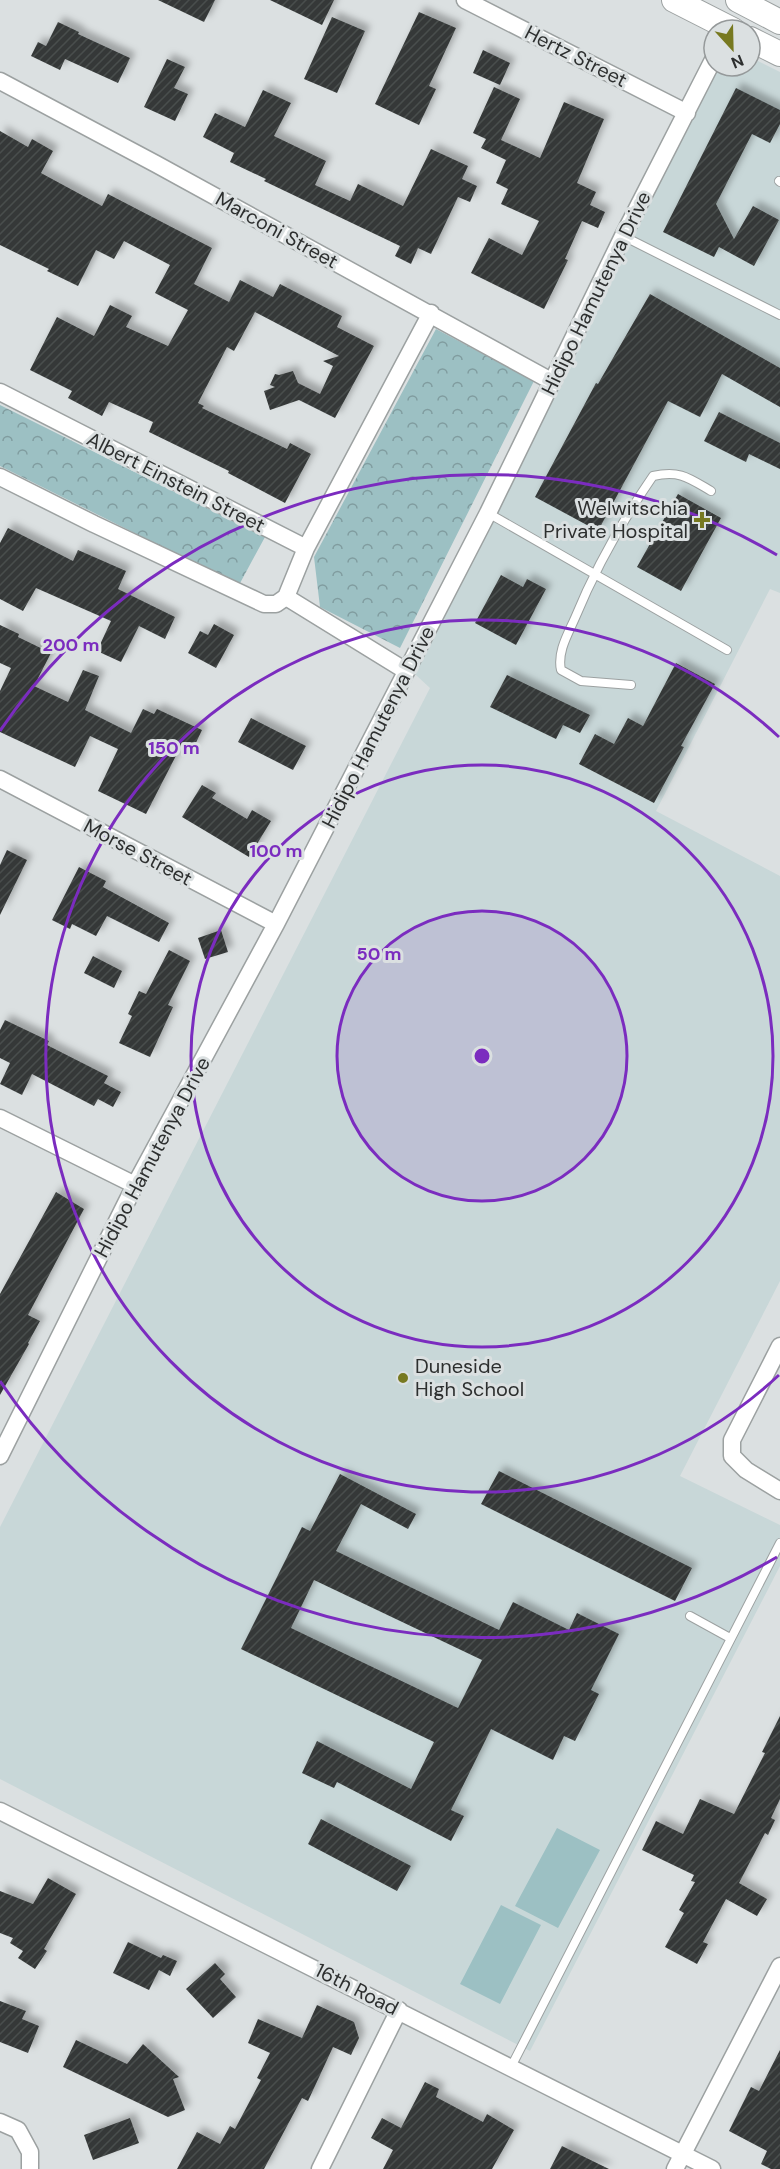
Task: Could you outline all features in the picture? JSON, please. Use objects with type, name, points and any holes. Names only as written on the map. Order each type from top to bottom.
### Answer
[{"type":"main road","points":[[674,0],[708,18]]},
{"type":"main road","points":[[742,2],[780,22]]},
{"type":"main road","points":[[762,45],[780,54]]},
{"type":"street","name":"Hertz Street","points":[[465,0],[687,113]]},
{"type":"street","points":[[738,18],[742,2]]},
{"type":"street","name":"Hidipo Hamutenya Drive","points":[[0,1456],[135,1185],[276,924],[488,513],[623,236],[704,78]]},
{"type":"street","name":"Marconi Street","points":[[0,81],[431,313],[553,382]]},
{"type":"street","points":[[0,477],[264,604],[276,604],[286,597],[306,548],[431,313]]},
{"type":"street","name":"Albert Einstein Street","points":[[0,392],[306,548]]},
{"type":"street","points":[[286,597],[406,671]]},
{"type":"street","name":"Morse Street","points":[[0,779],[276,924]]},
{"type":"street","points":[[1,1122],[135,1185]]},
{"type":"street","points":[[780,1346],[732,1440],[732,1456],[746,1470],[780,1491]]},
{"type":"street","name":"16th Road","points":[[0,1811],[712,2169]]},
{"type":"street","points":[[675,2169],[780,1966]]},
{"type":"street","points":[[320,2169],[399,2010]]},
{"type":"street","points":[[0,2122],[18,2130],[30,2152],[30,2169]]},
{"type":"lane","points":[[623,236],[780,315]]},
{"type":"lane","points":[[631,686],[581,681],[561,670],[558,659],[593,574],[625,516],[653,476],[668,473],[685,476],[711,491]]},
{"type":"lane","points":[[488,513],[727,650]]},
{"type":"lane","points":[[511,2067],[780,1543]]},
{"type":"lane","points":[[690,1616],[730,1638]]},
{"type":"shaded area","name":"Duneside High School","points":[[762,63],[780,72],[780,593],[770,589],[656,811],[780,876],[780,1281],[680,1476],[780,1525],[780,1566],[530,2051],[0,1779],[0,1527],[430,688],[403,663],[708,78],[762,78]]},
{"type":"green space","points":[[436,329],[534,381],[400,648],[320,607],[314,557]]},
{"type":"green space","points":[[0,405],[265,537],[239,585],[0,466]]},
{"type":"green space","points":[[557,1828],[600,1850],[558,1928],[515,1906]]},
{"type":"green space","points":[[501,1905],[541,1925],[500,2004],[460,1984]]},
{"type":"building","points":[[158,0],[215,0],[204,22]]},
{"type":"building","points":[[270,0],[334,0],[322,25]]},
{"type":"building","points":[[419,12],[456,28],[429,86],[436,89],[419,125],[375,104]]},
{"type":"building","points":[[332,17],[365,31],[337,93],[304,79]]},
{"type":"building","points":[[58,22],[130,58],[118,83],[65,59],[60,70],[31,56],[38,42],[46,46]]},
{"type":"building","points":[[483,50],[510,63],[500,85],[473,73]]},
{"type":"building","points":[[167,59],[185,67],[174,88],[188,94],[175,121],[144,107]]},
{"type":"building","points":[[494,87],[520,99],[501,140],[540,158],[564,102],[604,119],[577,183],[596,192],[590,205],[605,212],[598,228],[582,221],[565,259],[568,260],[544,309],[471,273],[489,238],[522,255],[539,221],[501,204],[508,189],[496,183],[506,160],[481,148],[486,139],[473,133]]},
{"type":"building","points":[[736,88],[780,110],[780,124],[770,143],[752,134],[716,204],[734,239],[753,206],[779,220],[754,266],[719,247],[714,257],[663,232]]},
{"type":"building","points":[[263,90],[291,103],[274,136],[326,161],[315,185],[350,201],[358,184],[403,206],[431,149],[468,166],[462,179],[477,186],[470,202],[458,197],[431,254],[418,248],[411,264],[395,256],[400,246],[264,181],[266,179],[230,162],[234,153],[203,137],[215,113],[245,127]]},
{"type":"building","points":[[0,131],[28,147],[32,139],[53,151],[41,173],[102,206],[108,194],[212,248],[194,284],[229,302],[240,280],[273,297],[280,284],[342,316],[337,327],[374,346],[335,418],[299,400],[270,410],[264,391],[275,387],[270,385],[275,374],[293,371],[298,383],[320,394],[333,366],[323,361],[339,356],[255,312],[234,351],[227,347],[198,403],[204,406],[202,408],[287,449],[290,443],[311,454],[285,503],[228,473],[229,471],[149,432],[153,422],[109,402],[102,416],[68,398],[72,391],[30,370],[57,317],[94,336],[110,305],[132,316],[126,327],[168,346],[188,310],[155,293],[170,265],[124,241],[114,259],[96,250],[78,286],[0,245]]},
{"type":"building","points":[[650,294],[780,368],[780,407],[722,374],[700,417],[668,401],[598,531],[535,497],[596,383],[598,384]]},
{"type":"building","points":[[719,412],[780,443],[780,469],[749,454],[746,462],[704,441]]},
{"type":"building","points":[[678,494],[721,518],[681,591],[637,567]]},
{"type":"building","points":[[8,528],[73,561],[78,550],[126,571],[118,589],[175,617],[165,639],[139,626],[121,662],[97,651],[111,621],[36,588],[23,611],[0,599],[0,543]]},
{"type":"building","points":[[501,575],[523,587],[527,579],[546,589],[516,645],[475,623]]},
{"type":"building","points":[[214,624],[234,635],[216,668],[188,653],[200,631],[208,635]]},
{"type":"building","points":[[0,625],[19,634],[18,637],[51,653],[34,686],[68,702],[83,670],[99,676],[85,710],[131,733],[143,709],[154,714],[157,709],[202,730],[193,749],[182,744],[146,814],[98,791],[118,749],[90,736],[75,767],[0,732],[0,691],[11,668],[0,663]]},
{"type":"building","points":[[676,663],[715,684],[681,746],[684,747],[654,803],[579,764],[595,734],[614,744],[628,718],[643,726]]},
{"type":"building","points":[[507,675],[590,715],[580,733],[563,725],[556,739],[490,707]]},
{"type":"building","points":[[251,718],[306,746],[293,770],[238,742]]},
{"type":"building","points":[[202,785],[216,793],[212,798],[247,819],[252,810],[271,821],[249,857],[182,817]]},
{"type":"building","points":[[7,850],[27,860],[0,915],[0,865]]},
{"type":"building","points":[[79,867],[106,881],[103,887],[169,923],[159,942],[107,916],[96,936],[72,924],[70,929],[52,920]]},
{"type":"building","points":[[221,930],[228,952],[205,959],[198,938]]},
{"type":"building","points":[[169,950],[190,961],[168,1005],[173,1007],[150,1057],[119,1043],[132,1016],[128,1014],[139,991],[146,994]]},
{"type":"building","points":[[93,956],[122,971],[114,988],[84,973]]},
{"type":"building","points":[[5,1020],[49,1041],[47,1045],[108,1076],[104,1083],[121,1092],[113,1107],[98,1099],[94,1106],[32,1074],[22,1095],[0,1084],[10,1063],[0,1058],[0,1030]]},
{"type":"building","points":[[56,1192],[84,1209],[28,1315],[40,1321],[0,1395],[0,1294]]},
{"type":"building","points":[[499,1471],[692,1568],[675,1601],[481,1504]]},
{"type":"building","points":[[340,1474],[416,1514],[408,1529],[361,1504],[336,1551],[499,1630],[513,1602],[569,1630],[577,1613],[619,1634],[591,1690],[599,1694],[575,1741],[564,1736],[553,1760],[491,1729],[451,1810],[464,1816],[451,1841],[337,1782],[334,1788],[302,1773],[317,1741],[411,1789],[434,1742],[241,1649],[302,1527],[310,1531]],"holes":[[[314,1580],[482,1660],[458,1708],[291,1628]]]},
{"type":"building","points":[[780,1716],[780,1799],[771,1818],[775,1820],[768,1835],[765,1833],[739,1883],[767,1899],[757,1916],[726,1899],[703,1942],[708,1944],[697,1964],[665,1947],[684,1913],[679,1910],[695,1882],[691,1881],[694,1875],[642,1850],[656,1821],[683,1834],[700,1799],[734,1814],[765,1753],[762,1752]]},
{"type":"building","points":[[321,1819],[411,1866],[397,1891],[308,1844]]},
{"type":"building","points":[[48,1878],[76,1894],[44,1949],[47,1951],[35,1969],[18,1958],[23,1951],[10,1943],[13,1938],[0,1933],[0,1891],[33,1904]]},
{"type":"building","points":[[128,1942],[161,1958],[163,1955],[177,1961],[170,1976],[159,1970],[149,1990],[113,1973]]},
{"type":"building","points":[[215,1963],[225,1974],[220,1979],[236,1997],[213,2018],[186,1989]]},
{"type":"building","points":[[0,2001],[26,2011],[22,2019],[39,2026],[28,2053],[0,2042]]},
{"type":"building","points":[[317,2005],[354,2022],[359,2038],[351,2055],[333,2047],[308,2101],[302,2098],[264,2169],[177,2169],[197,2132],[220,2144],[230,2126],[235,2129],[261,2080],[257,2078],[270,2053],[248,2043],[258,2019],[302,2038]]},
{"type":"building","points":[[76,2040],[127,2064],[143,2044],[179,2077],[173,2079],[185,2110],[168,2117],[63,2067]]},
{"type":"building","points":[[780,2050],[780,2169],[771,2169],[761,2164],[767,2151],[729,2131],[751,2087],[759,2091]]},
{"type":"building","points":[[425,2082],[439,2089],[436,2097],[483,2122],[487,2114],[514,2130],[492,2169],[383,2169],[393,2150],[371,2138],[382,2118],[401,2128]]},
{"type":"building","points":[[130,2118],[139,2143],[93,2160],[84,2135]]},
{"type":"building","points":[[562,2146],[609,2169],[550,2169]]},
{"type":"place","name":"Welwitschia Private Hospital","points":[[702,520]]},
{"type":"place","name":"Duneside High School","points":[[403,1378]]}]
